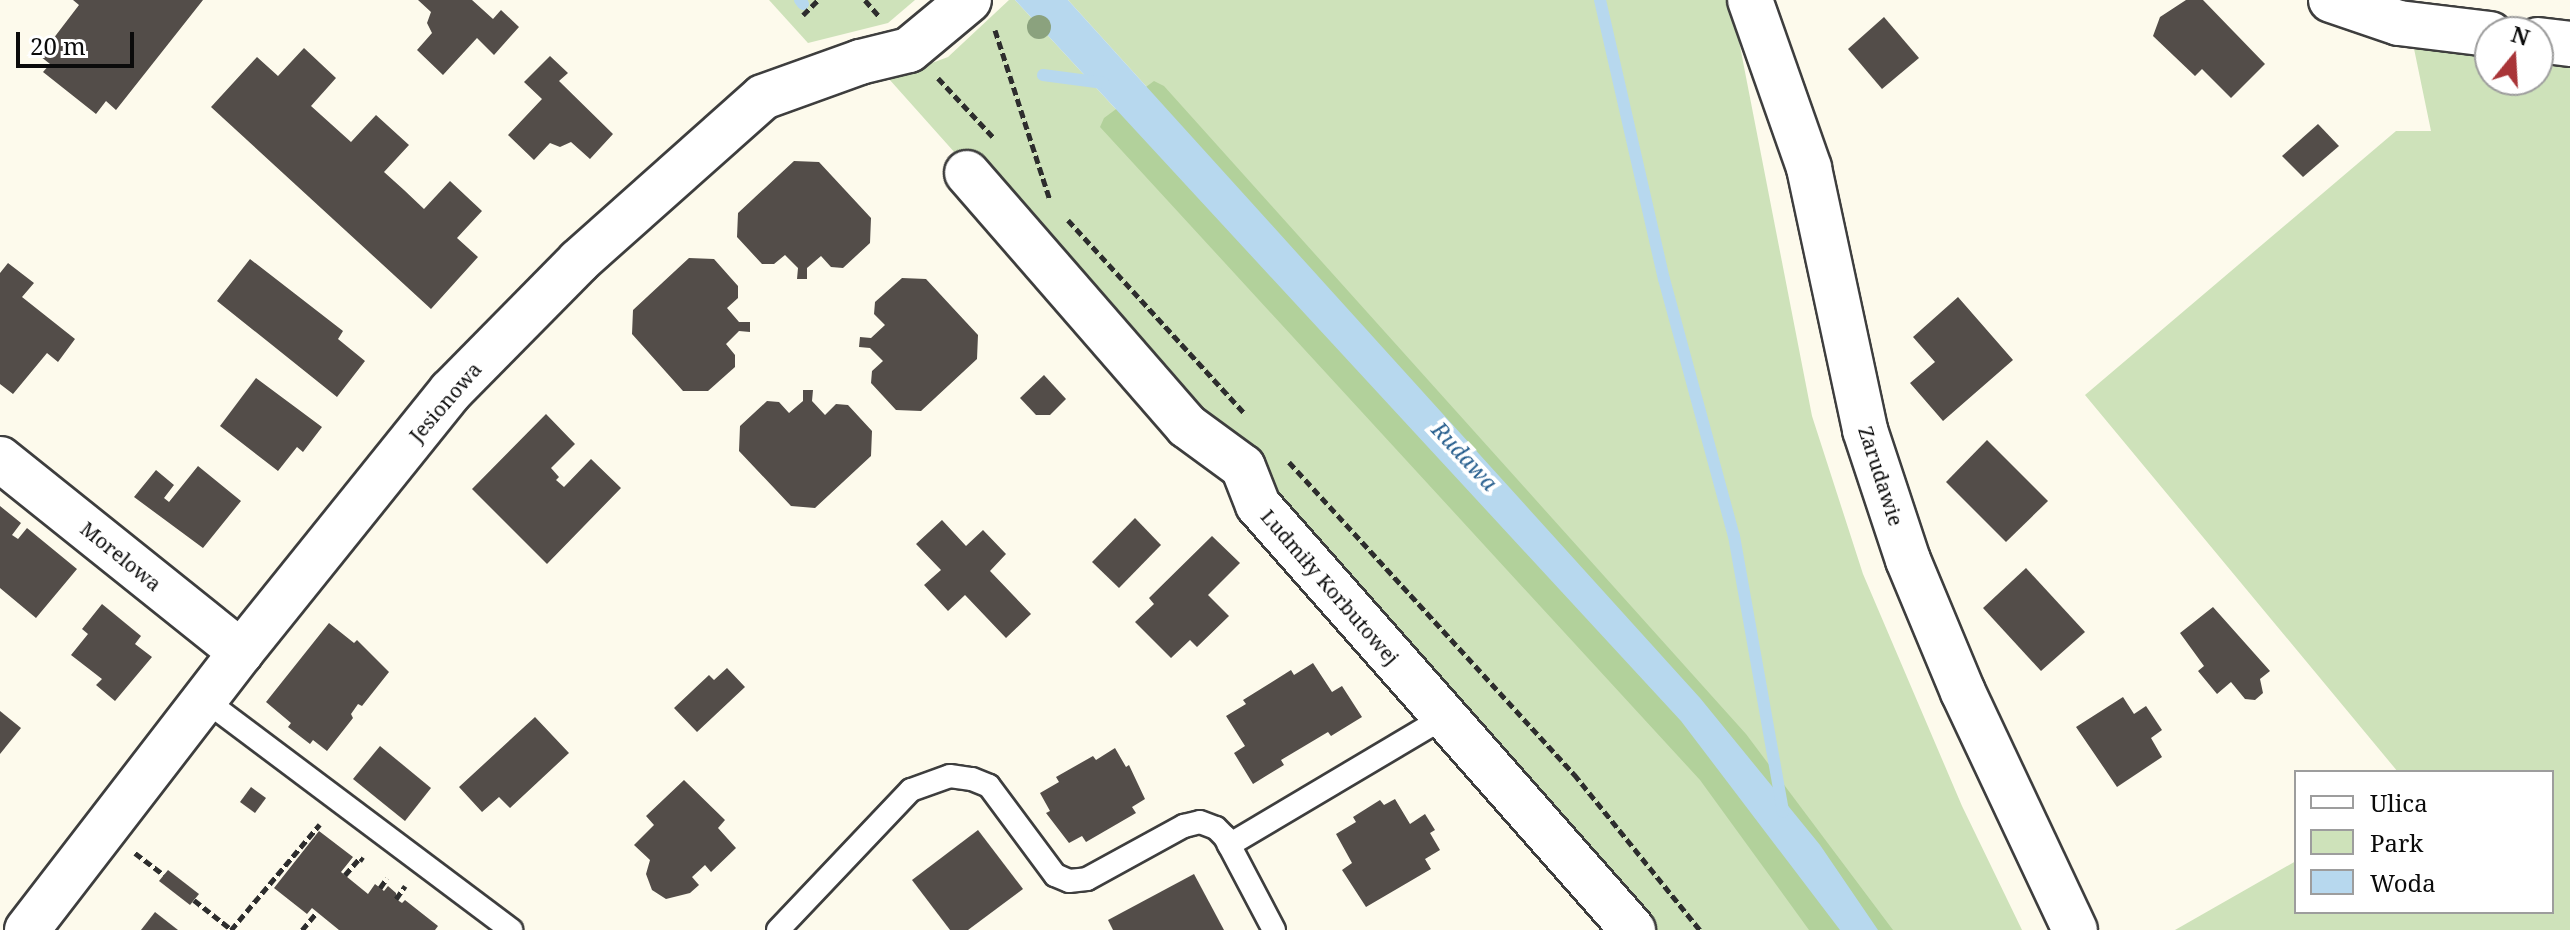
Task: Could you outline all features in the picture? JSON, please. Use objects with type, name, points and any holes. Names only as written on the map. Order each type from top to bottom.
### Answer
[{"type":"street","name":"Zarudawie","points":[[1750,0],[1809,168],[1865,430],[1908,560],[1963,692],[2075,930]]},
{"type":"street","points":[[2331,0],[2399,23],[2474,32]]},
{"type":"street","name":"Jesionowa","points":[[27,930],[241,652],[451,391],[614,229],[763,97],[860,62],[909,50],[978,9]]},
{"type":"street","name":"Ludmiły Korbutowej","points":[[967,173],[1187,426],[1243,467],[1258,505],[1633,930]]},
{"type":"street","name":"Morelowa","points":[[0,459],[241,652]]},
{"type":"lane","points":[[205,700],[507,929]]},
{"type":"lane","points":[[1229,845],[1445,717]]},
{"type":"lane","points":[[778,930],[911,790],[950,776],[989,786],[1055,875],[1069,881],[1087,879],[1184,826],[1200,822],[1216,828],[1229,845],[1274,930]]},
{"type":"path","points":[[803,15],[818,0]]},
{"type":"path","points":[[978,9],[994,28],[1050,200],[1253,423]]},
{"type":"path","points":[[1285,458],[1574,774],[1700,930]]},
{"type":"path","points":[[129,848],[164,875]]},
{"type":"path","points":[[194,900],[232,930],[296,850]]},
{"type":"path","points":[[345,875],[360,858],[369,864]]},
{"type":"path","points":[[378,871],[402,890]]},
{"type":"path","points":[[380,888],[387,878]]},
{"type":"path","points":[[302,930],[317,912]]},
{"type":"green space","points":[[769,0],[915,0],[888,23],[808,43]]},
{"type":"green space","points":[[1009,0],[1015,0],[1681,721],[1840,930],[1649,930],[889,79],[948,57]]},
{"type":"green space","points":[[1068,0],[1731,0],[1812,416],[1863,574],[1962,806],[2022,930],[1878,930],[1700,698]]},
{"type":"green space","points":[[2412,39],[2474,46],[2474,96],[2554,96],[2554,56],[2570,58],[2570,930],[2175,930],[2294,862],[2294,914],[2554,914],[2554,770],[2396,770],[2085,395],[2396,131],[2431,131]]},
{"type":"green space","points":[[1154,81],[1164,86],[1746,734],[1893,930],[1809,930],[1700,780],[1100,127],[1104,118]]},
{"type":"water","name":"Rudawa","points":[[1015,0],[1068,0],[1700,698],[1820,845],[1878,930],[1840,930],[1681,721]]},
{"type":"building","points":[[73,0],[203,0],[116,110],[106,101],[96,114],[43,72],[50,64],[40,56],[79,5]]},
{"type":"building","points":[[418,0],[472,0],[493,19],[501,10],[519,27],[494,55],[477,38],[443,75],[417,50],[432,33],[427,23],[431,12]]},
{"type":"building","points":[[2186,0],[2203,0],[2265,64],[2231,98],[2202,69],[2195,76],[2153,36],[2160,17]]},
{"type":"building","points":[[1884,17],[1919,58],[1882,89],[1848,49]]},
{"type":"building","points":[[304,48],[336,78],[311,106],[351,142],[376,115],[409,145],[384,172],[424,209],[450,181],[482,211],[457,238],[478,257],[431,309],[211,107],[257,57],[278,76]]},
{"type":"building","points":[[550,56],[568,73],[559,81],[613,134],[590,159],[571,142],[560,147],[550,143],[534,160],[508,135],[542,99],[524,82]]},
{"type":"building","points":[[2318,124],[2339,146],[2303,177],[2282,156]]},
{"type":"building","points":[[794,161],[819,162],[871,218],[870,243],[843,268],[831,267],[821,256],[807,268],[807,279],[797,279],[798,268],[785,255],[774,264],[762,264],[737,237],[738,213]]},
{"type":"building","points":[[689,258],[714,259],[738,286],[738,298],[727,308],[739,322],[750,322],[750,332],[739,331],[726,344],[735,355],[735,367],[708,391],[683,391],[632,334],[633,310]]},
{"type":"building","points":[[250,259],[343,331],[338,339],[365,361],[337,397],[217,301]]},
{"type":"building","points":[[8,263],[34,283],[22,297],[75,339],[58,362],[47,353],[13,394],[0,384],[0,273]]},
{"type":"building","points":[[902,278],[926,279],[978,335],[977,359],[921,411],[896,410],[871,383],[872,371],[883,361],[870,348],[859,347],[860,337],[871,338],[885,325],[874,314],[875,302]]},
{"type":"building","points":[[1958,297],[2013,360],[1943,421],[1910,383],[1935,362],[1913,337]]},
{"type":"building","points":[[1044,375],[1066,399],[1050,415],[1036,415],[1020,398]]},
{"type":"building","points":[[256,378],[322,427],[303,452],[297,447],[278,471],[220,426]]},
{"type":"building","points":[[803,390],[813,390],[812,401],[825,415],[836,404],[848,405],[872,431],[871,456],[815,508],[791,506],[739,451],[740,426],[767,401],[779,402],[789,413],[803,401]]},
{"type":"building","points":[[546,414],[575,444],[551,468],[559,477],[556,480],[564,487],[591,459],[621,488],[547,564],[472,489]]},
{"type":"building","points":[[1987,440],[2048,501],[2006,542],[1946,482]]},
{"type":"building","points":[[198,466],[241,501],[203,548],[134,497],[156,470],[174,485],[164,498],[169,502]]},
{"type":"building","points":[[0,506],[21,523],[12,535],[18,539],[27,528],[77,569],[36,618],[0,588]]},
{"type":"building","points":[[1135,518],[1161,545],[1119,588],[1092,562]]},
{"type":"building","points":[[942,520],[966,546],[983,530],[1006,554],[990,571],[1031,614],[1006,638],[965,595],[948,611],[924,585],[941,570],[916,544]]},
{"type":"building","points":[[1212,536],[1240,563],[1208,595],[1229,616],[1197,647],[1190,640],[1171,658],[1135,622],[1154,604],[1149,598]]},
{"type":"building","points":[[2026,568],[2085,632],[2041,671],[1983,608]]},
{"type":"building","points":[[102,604],[141,636],[135,644],[152,657],[115,701],[96,685],[102,679],[71,655],[88,634],[82,629]]},
{"type":"building","points":[[2213,607],[2270,671],[2260,679],[2263,693],[2255,700],[2245,699],[2231,682],[2217,694],[2198,671],[2204,666],[2180,633]]},
{"type":"building","points":[[329,623],[354,643],[357,640],[389,672],[362,706],[358,704],[351,714],[353,718],[327,751],[313,740],[310,744],[288,727],[291,723],[266,702]]},
{"type":"building","points":[[1313,663],[1332,692],[1342,686],[1362,717],[1331,736],[1328,732],[1281,760],[1284,765],[1253,784],[1234,753],[1245,746],[1226,716],[1246,704],[1243,700],[1291,670],[1294,675]]},
{"type":"building","points":[[727,668],[745,687],[697,732],[674,708],[709,675],[714,680]]},
{"type":"building","points":[[2123,697],[2134,714],[2146,706],[2162,730],[2151,738],[2162,757],[2117,787],[2076,727]]},
{"type":"building","points":[[0,711],[21,728],[0,754]]},
{"type":"building","points":[[535,717],[569,753],[510,808],[499,797],[482,812],[459,787]]},
{"type":"building","points":[[380,746],[431,788],[405,821],[353,779]]},
{"type":"building","points":[[1115,748],[1126,767],[1129,765],[1145,799],[1132,807],[1136,813],[1086,842],[1082,836],[1069,843],[1046,813],[1050,811],[1040,793],[1059,782],[1056,777],[1093,756],[1096,760]]},
{"type":"building","points":[[684,780],[725,820],[718,828],[736,848],[711,872],[705,865],[692,877],[699,885],[690,893],[666,899],[652,890],[646,874],[650,860],[634,845],[654,825],[646,816]]},
{"type":"building","points":[[251,787],[266,798],[255,813],[240,802]]},
{"type":"building","points":[[1395,799],[1410,824],[1425,814],[1435,830],[1430,833],[1440,850],[1425,859],[1431,869],[1366,907],[1342,870],[1352,863],[1336,834],[1356,822],[1353,817],[1380,800],[1384,805]]},
{"type":"building","points":[[978,830],[1023,889],[968,930],[950,930],[912,880]]},
{"type":"building","points":[[319,831],[353,857],[341,872],[368,894],[375,884],[384,891],[388,886],[396,893],[396,899],[402,903],[405,900],[438,926],[435,930],[339,930],[312,908],[307,914],[274,888]]},
{"type":"building","points":[[168,870],[199,894],[190,905],[159,881]]},
{"type":"building","points":[[1194,874],[1224,930],[1113,930],[1108,920]]},
{"type":"building","points":[[155,912],[178,930],[141,930]]},
{"type":"waterway","points":[[800,0],[803,4]]},
{"type":"waterway","points":[[1600,0],[1664,279],[1734,536],[1783,812]]},
{"type":"waterway","points":[[1043,75],[1103,83]]}]
